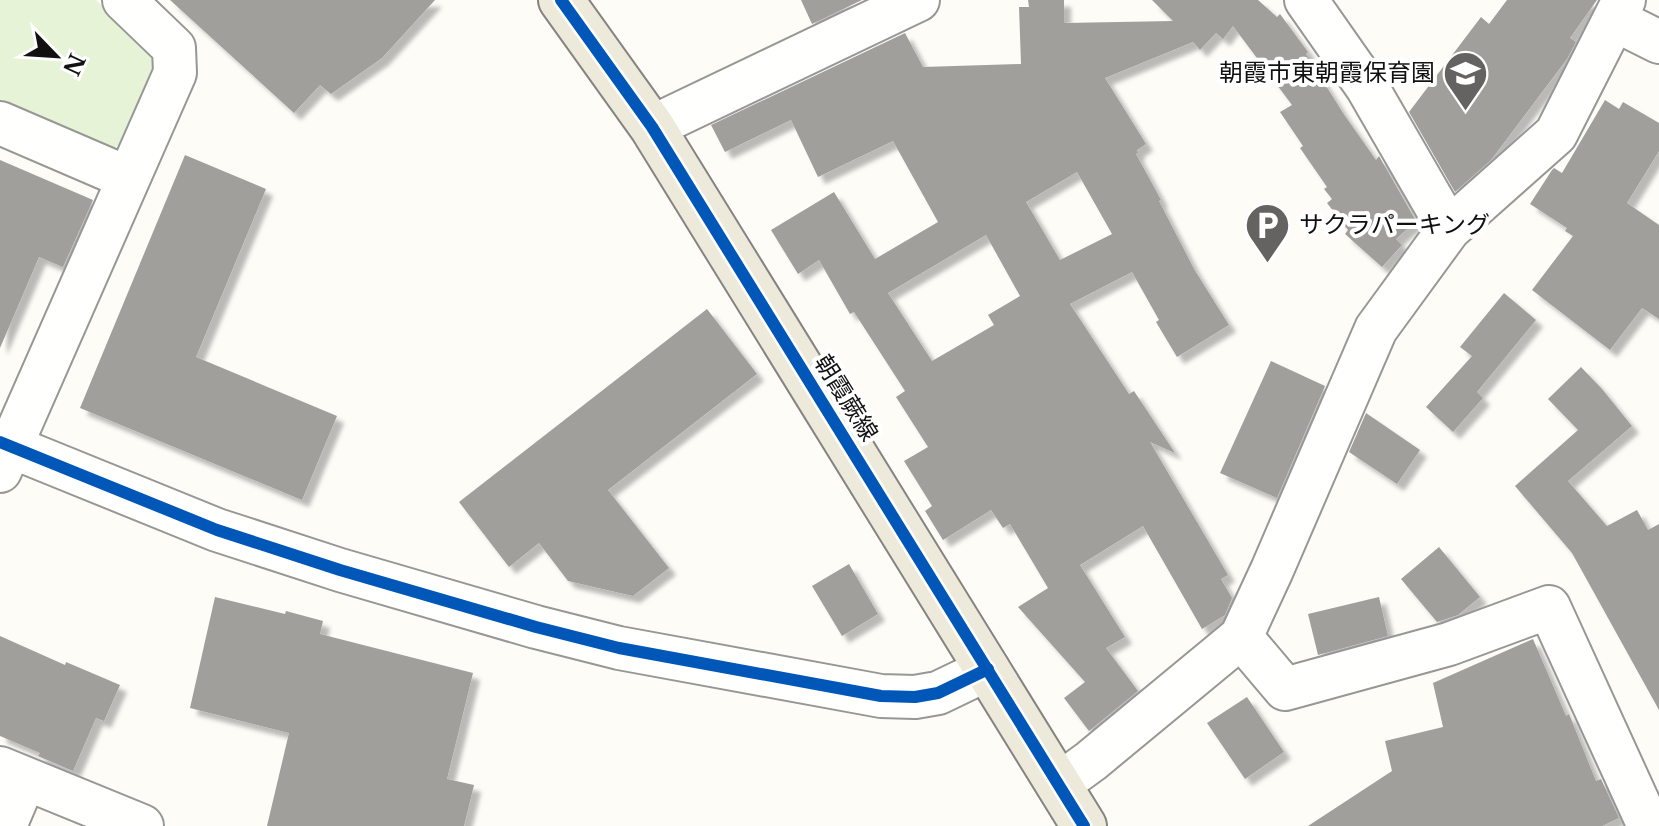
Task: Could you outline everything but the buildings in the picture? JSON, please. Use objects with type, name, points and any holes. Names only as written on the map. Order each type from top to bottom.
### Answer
[{"type":"main road","name":"朝霞蕨線","points":[[561,0],[652,127],[1084,826]]},
{"type":"street","points":[[652,127],[918,0]]},
{"type":"street","points":[[1306,0],[1367,87],[1449,229]]},
{"type":"street","points":[[143,7],[174,48],[175,73],[4,454],[370,579],[619,648],[881,696],[915,697],[938,693],[988,669]]},
{"type":"street","points":[[1058,785],[1103,752],[1241,637],[1376,329],[1449,229],[1556,134],[1620,10],[1659,42]]},
{"type":"street","points":[[0,123],[128,178]]},
{"type":"street","points":[[1241,637],[1285,689],[1449,644],[1549,607],[1649,826]]},
{"type":"street","points":[[5,826],[12,773],[142,826]]},
{"type":"green space","points":[[0,0],[96,0],[152,53],[156,73],[124,143],[108,150],[0,105]]},
{"type":"cycle path","points":[[561,0],[652,127],[1084,826]]},
{"type":"cycle path","points":[[0,442],[217,530],[340,570],[619,648],[881,696],[915,697],[938,693],[988,669]]},
{"type":"place","name":"朝霞市東朝霞保育園","points":[[1466,112]]},
{"type":"place","name":"サクラパーキング","points":[[1268,264]]}]
